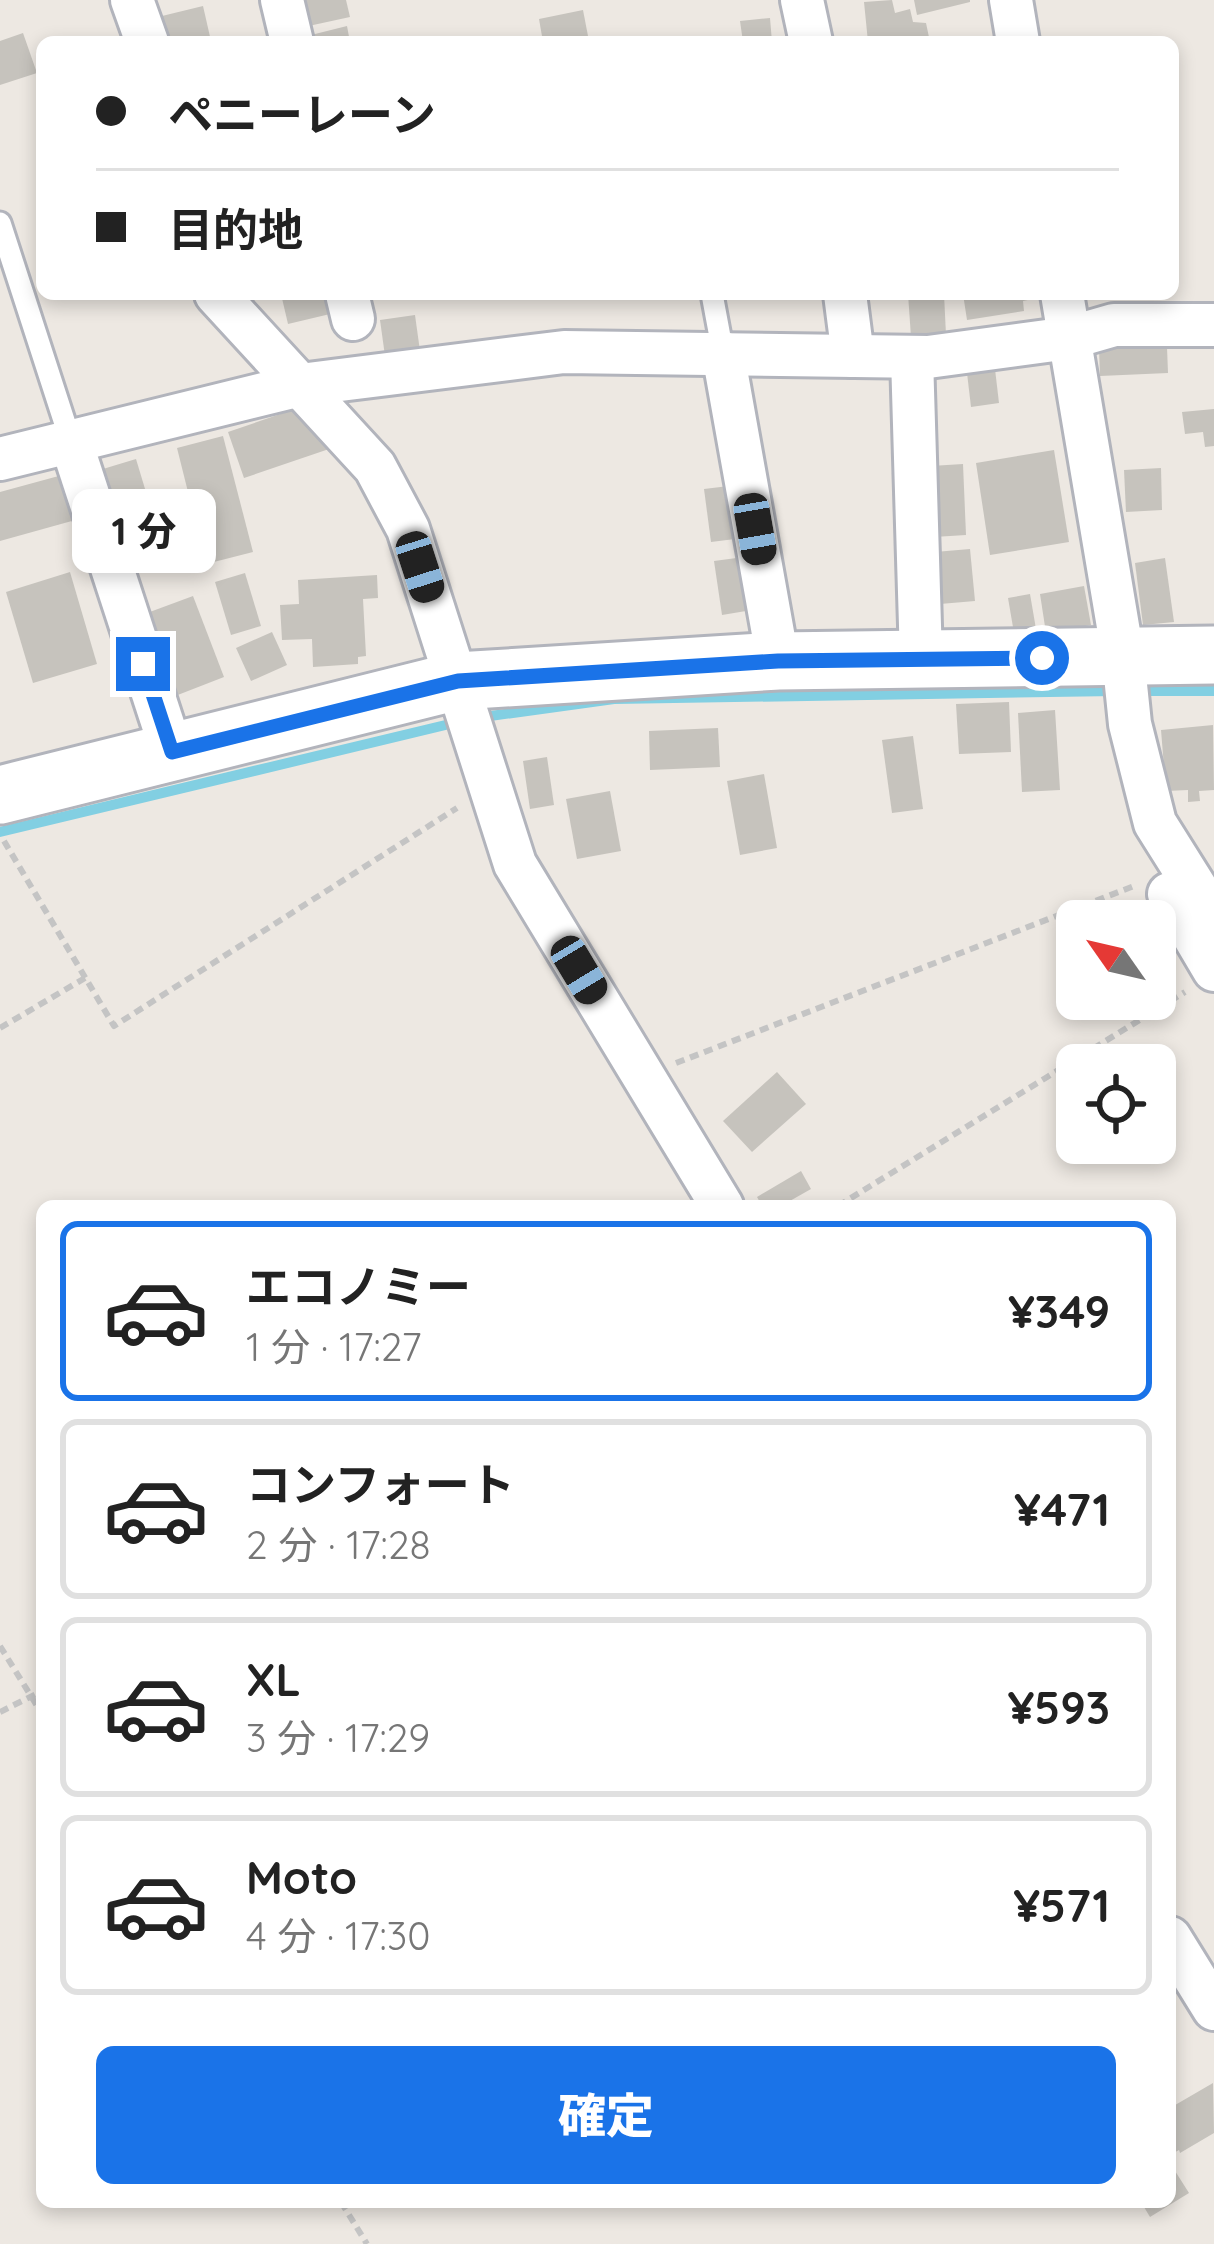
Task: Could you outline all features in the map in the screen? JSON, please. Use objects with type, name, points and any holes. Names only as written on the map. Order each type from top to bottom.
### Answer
[{"type":"main road","points":[[2,816],[172,752],[458,681],[778,661],[1214,655]]},
{"type":"street","points":[[132,0],[145,36]]},
{"type":"street","points":[[282,0],[291,36]]},
{"type":"street","points":[[802,0],[810,36]]},
{"type":"street","points":[[1011,0],[1017,36]]},
{"type":"street","points":[[222,300],[375,467],[408,529],[515,864],[718,1200]]},
{"type":"street","points":[[846,300],[853,356]]},
{"type":"street","points":[[1062,300],[1123,656],[1130,724],[1155,823],[1214,917]]},
{"type":"street","points":[[0,460],[300,385],[564,352],[911,357],[1069,338],[1114,325],[1214,326]]},
{"type":"street","points":[[723,353],[778,661]]},
{"type":"street","points":[[911,357],[921,659]]},
{"type":"street","points":[[71,442],[172,752]]},
{"type":"street","points":[[1130,724],[1107,729],[1126,820],[1159,876],[1204,978]]},
{"type":"street","points":[[1176,1947],[1214,2009]]},
{"type":"lane","points":[[0,223],[71,442]]},
{"type":"lane","points":[[713,300],[723,353]]},
{"type":"path","points":[[2,816],[7,850],[114,1026],[490,787]]},
{"type":"path","points":[[643,1076],[1159,876]]},
{"type":"path","points":[[0,1028],[85,978]]},
{"type":"path","points":[[848,1200],[1204,978]]},
{"type":"path","points":[[0,1646],[36,1704]]},
{"type":"path","points":[[0,1712],[36,1695]]},
{"type":"path","points":[[345,2208],[367,2244]]},
{"type":"building","points":[[298,0],[346,0],[350,17],[304,27]]},
{"type":"building","points":[[892,0],[895,13],[910,9],[913,22],[926,23],[929,36],[867,36],[864,2]]},
{"type":"building","points":[[914,0],[970,0],[970,2],[917,15]]},
{"type":"building","points":[[203,6],[210,36],[167,36],[162,16]]},
{"type":"building","points":[[583,10],[588,36],[542,36],[539,19]]},
{"type":"building","points":[[770,18],[772,36],[742,36],[740,21]]},
{"type":"building","points":[[347,26],[349,36],[311,36]]},
{"type":"building","points":[[23,33],[36,73],[0,85],[0,41]]},
{"type":"building","points":[[282,300],[326,300],[330,314],[288,324]]},
{"type":"building","points":[[908,300],[944,300],[946,335],[911,337]]},
{"type":"building","points":[[964,300],[1028,300],[1023,301],[1024,311],[967,320]]},
{"type":"building","points":[[415,315],[420,351],[385,356],[380,320]]},
{"type":"building","points":[[1167,347],[1168,373],[1100,376],[1099,349]]},
{"type":"building","points":[[995,369],[999,403],[971,407],[967,373]]},
{"type":"building","points":[[1214,409],[1214,446],[1205,447],[1203,432],[1185,434],[1182,412]]},
{"type":"building","points":[[292,410],[329,449],[244,478],[228,432]]},
{"type":"building","points":[[223,436],[253,552],[206,564],[177,448]]},
{"type":"building","points":[[1054,450],[1069,542],[990,555],[976,463]]},
{"type":"building","points":[[136,459],[155,522],[112,535],[93,472]]},
{"type":"building","points":[[963,464],[966,535],[934,537],[931,466]]},
{"type":"building","points":[[1161,468],[1162,510],[1126,512],[1124,470]]},
{"type":"building","points":[[66,474],[79,519],[0,541],[0,492]]},
{"type":"building","points":[[737,485],[743,538],[711,542],[704,489]]},
{"type":"building","points":[[970,549],[975,601],[940,604],[935,552]]},
{"type":"building","points":[[744,557],[752,610],[722,615],[714,561]]},
{"type":"building","points":[[1165,558],[1174,622],[1143,625],[1135,563]]},
{"type":"building","points":[[70,572],[97,664],[33,683],[6,592]]},
{"type":"building","points":[[245,573],[261,626],[231,635],[215,582]]},
{"type":"building","points":[[377,575],[378,598],[363,599],[366,656],[358,657],[358,664],[313,667],[312,639],[282,640],[280,605],[299,604],[298,580]]},
{"type":"building","points":[[1084,586],[1091,625],[1046,633],[1040,594]]},
{"type":"building","points":[[1030,594],[1036,629],[1014,633],[1008,598]]},
{"type":"building","points":[[193,596],[224,677],[170,698],[139,616]]},
{"type":"building","points":[[272,632],[287,665],[251,681],[236,648]]},
{"type":"building","points":[[1009,702],[1011,752],[959,754],[956,704]]},
{"type":"building","points":[[1055,710],[1060,790],[1022,792],[1018,713]]},
{"type":"building","points":[[1213,725],[1214,790],[1199,791],[1200,801],[1188,802],[1188,790],[1166,791],[1161,730]]},
{"type":"building","points":[[718,728],[720,767],[650,770],[649,731]]},
{"type":"building","points":[[913,736],[923,809],[892,813],[882,740]]},
{"type":"building","points":[[547,757],[554,805],[530,809],[523,761]]},
{"type":"building","points":[[764,774],[777,848],[740,855],[727,781]]},
{"type":"building","points":[[610,791],[621,851],[577,859],[566,799]]},
{"type":"building","points":[[777,1072],[806,1104],[752,1152],[723,1121]]},
{"type":"building","points":[[801,1171],[811,1189],[792,1200],[757,1197]]},
{"type":"building","points":[[1213,2083],[1214,2133],[1180,2153],[1176,2152],[1176,2105]]},
{"type":"building","points":[[1176,2172],[1189,2193],[1176,2201]]},
{"type":"building","points":[[1145,2208],[1165,2208],[1150,2217]]},
{"type":"waterway","points":[[476,718],[614,699],[1116,691]]},
{"type":"waterway","points":[[1134,691],[1214,691]]},
{"type":"waterway","points":[[0,832],[458,722]]},
{"type":"route","points":[[143,664],[172,752],[458,681],[778,661],[1042,658]]}]
